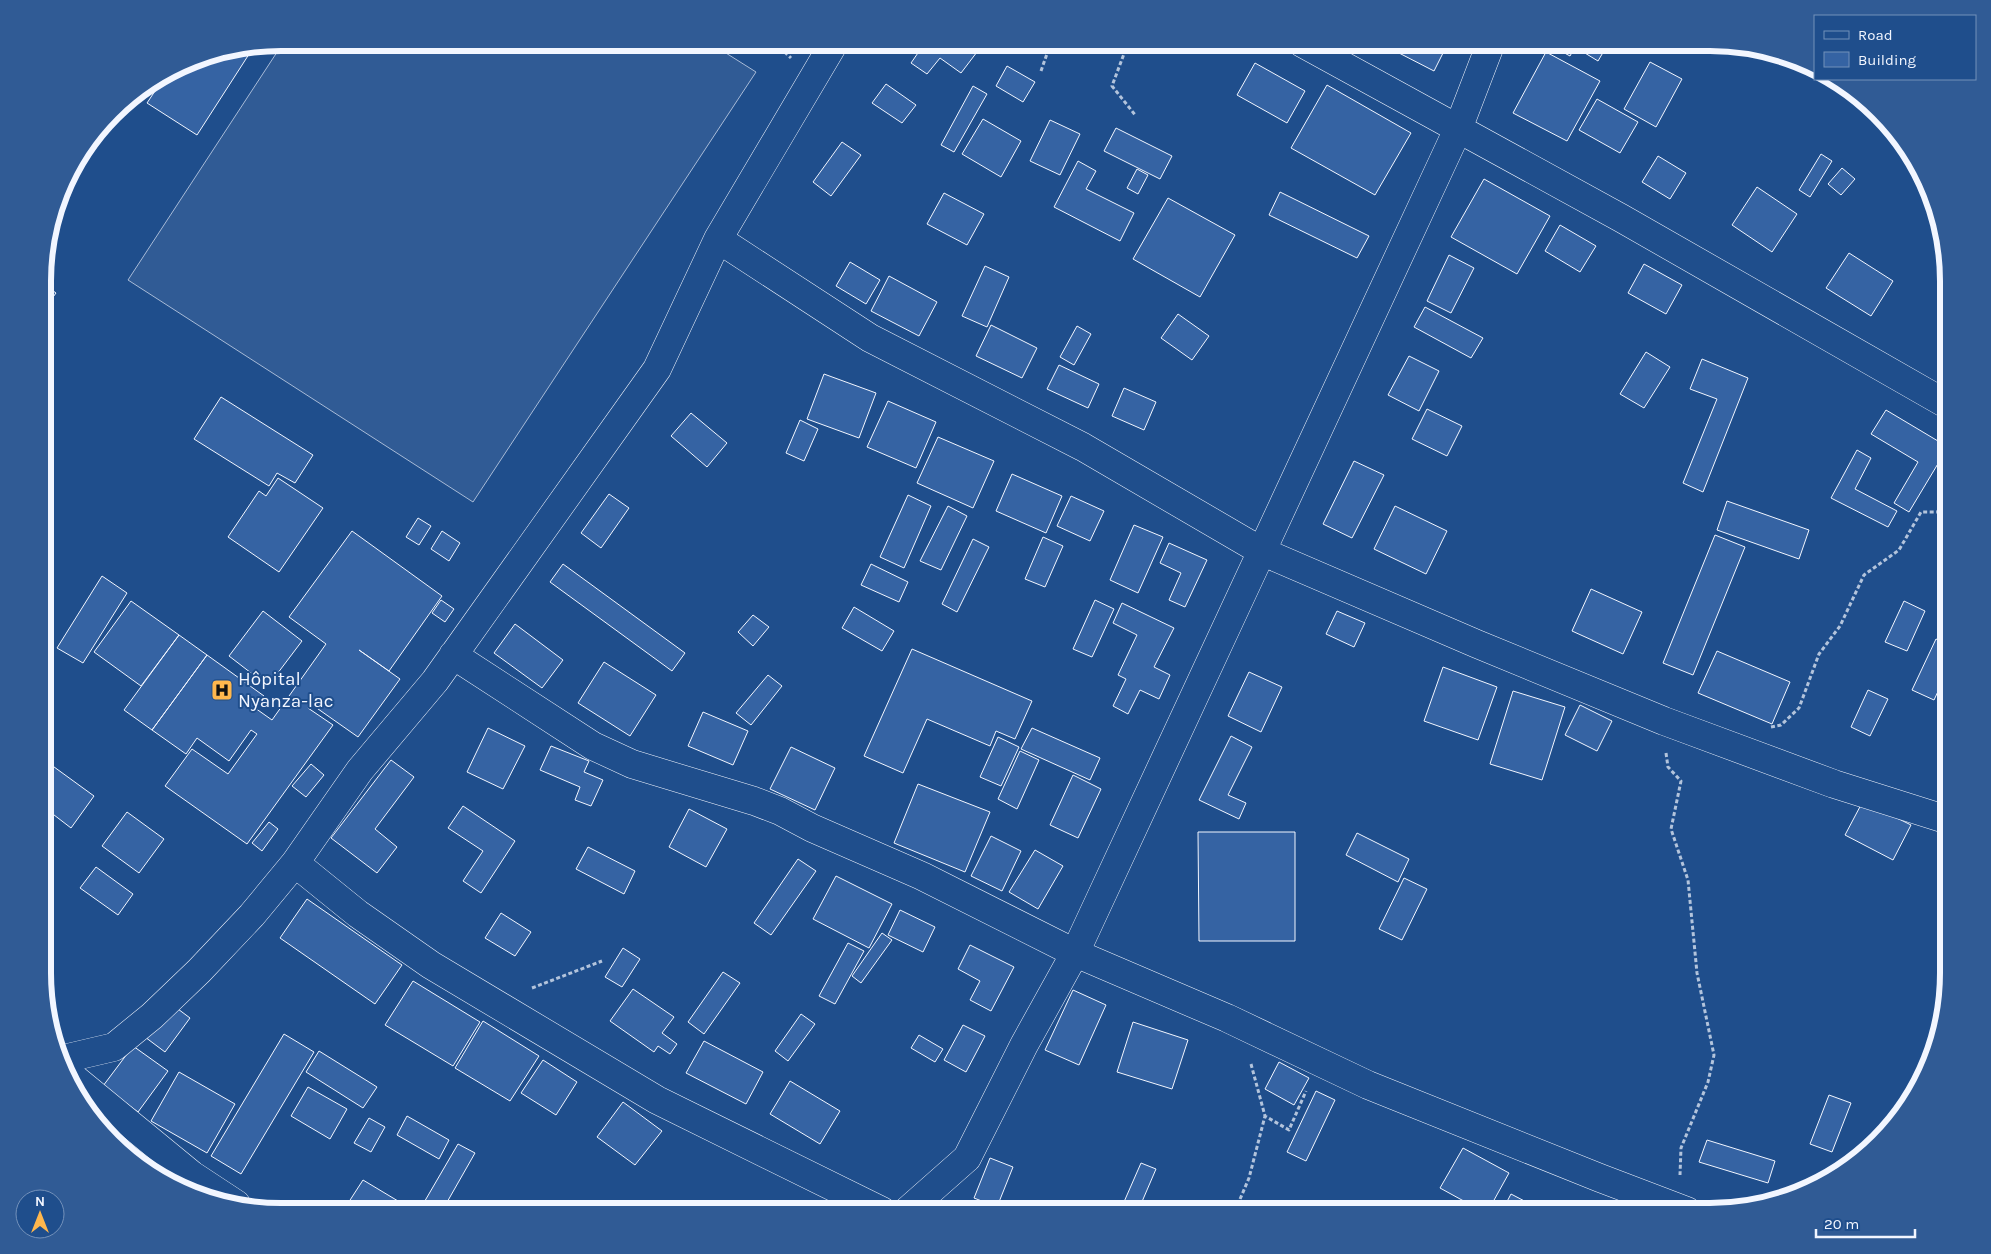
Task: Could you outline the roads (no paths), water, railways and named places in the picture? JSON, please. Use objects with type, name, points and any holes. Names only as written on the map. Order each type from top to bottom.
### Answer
[{"type":"street","points":[[67,1057],[114,1047],[152,1016],[199,971],[252,915],[295,863],[360,770],[435,681],[657,369],[718,239],[828,51]]},
{"type":"street","points":[[1318,51],[1621,218],[1940,400]]},
{"type":"street","points":[[916,1203],[967,1158],[1024,1045],[1076,953],[1458,129],[1488,51]]},
{"type":"street","points":[[718,239],[870,338],[1083,447],[1263,552],[1477,644],[1664,721],[1834,784],[1940,817]]},
{"type":"street","points":[[453,655],[594,746],[632,764],[754,800],[780,811],[812,828],[922,876],[1076,953],[1240,1025],[1347,1076],[1667,1203]]},
{"type":"street","points":[[295,863],[358,914],[431,965],[494,1003],[657,1100],[866,1203]]},
{"type":"street","points":[[79,1082],[192,1175],[222,1195]]},
{"type":"place","name":"Hôpital Nyanza-lac","points":[[222,690]]}]
